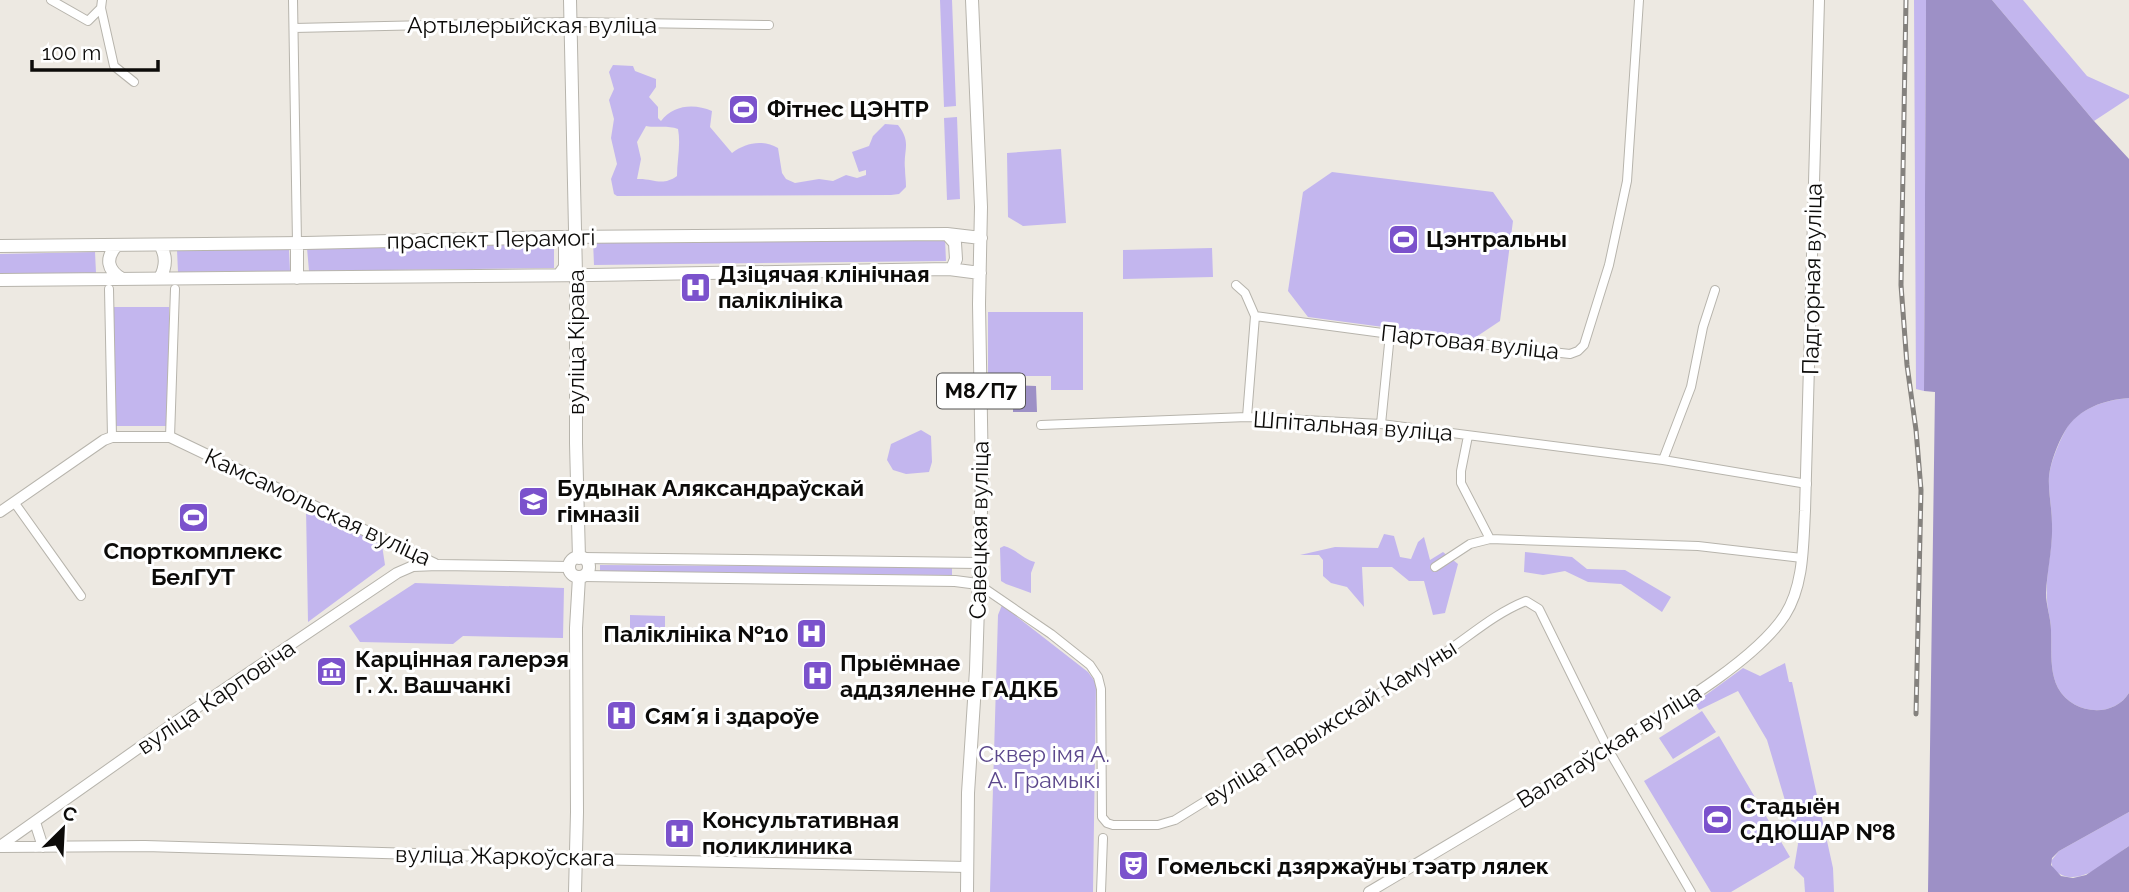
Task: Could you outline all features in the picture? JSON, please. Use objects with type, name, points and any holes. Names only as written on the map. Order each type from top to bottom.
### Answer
[{"type":"main road","name":"вуліца Кірава","points":[[569,0],[576,275],[576,443],[581,558]]},
{"type":"main road","name":"Савецкая вуліца","points":[[967,892],[968,793],[976,670],[982,478],[981,238],[972,0]]},
{"type":"main road","name":"праспект Перамогі","points":[[0,246],[559,237],[947,234],[981,238]]},
{"type":"main road","points":[[947,234],[956,243],[956,259],[951,269]]},
{"type":"main road","points":[[559,237],[565,244],[565,267],[559,275]]},
{"type":"main road","points":[[591,275],[584,266],[583,249],[592,238]]},
{"type":"main road","points":[[297,243],[298,278]]},
{"type":"main road","points":[[160,244],[165,262],[160,278]]},
{"type":"main road","points":[[117,245],[110,252],[108,263],[113,274],[122,279]]},
{"type":"main road","name":"праспект Перамогі","points":[[0,280],[951,269],[980,272]]},
{"type":"main road","points":[[575,892],[577,574],[571,562],[581,558]]},
{"type":"street","points":[[51,0],[88,21],[101,4]]},
{"type":"street","points":[[293,0],[297,243]]},
{"type":"street","name":"Партовая вуліца","points":[[1255,316],[1570,354],[1578,351],[1584,345],[1609,265],[1627,181],[1639,0]]},
{"type":"street","name":"Падгорная вуліца","points":[[1802,558],[1807,484],[1818,0]]},
{"type":"street","points":[[101,4],[114,66],[134,82]]},
{"type":"street","name":"Артылерыйская вуліца","points":[[294,28],[570,22],[769,25]]},
{"type":"street","points":[[1236,285],[1245,293],[1255,316],[1247,417]]},
{"type":"street","points":[[0,512],[104,440],[113,437],[109,289]]},
{"type":"street","points":[[170,437],[175,289]]},
{"type":"street","points":[[1663,460],[1691,387],[1703,327],[1715,290]]},
{"type":"street","points":[[1381,424],[1390,334]]},
{"type":"street","name":"Шпітальная вуліца","points":[[1041,425],[1247,417],[1381,424],[1663,460],[1807,484]]},
{"type":"street","points":[[1468,436],[1461,483],[1490,539]]},
{"type":"street","name":"Камсамольская вуліца","points":[[113,437],[170,437],[438,565],[577,574],[955,581],[978,584]]},
{"type":"street","points":[[14,502],[81,596]]},
{"type":"street","points":[[1435,567],[1447,556],[1470,544],[1490,539],[1698,546],[1802,558]]},
{"type":"street","points":[[407,552],[414,561],[413,566]]},
{"type":"street","points":[[581,558],[979,563],[985,582],[996,596]]},
{"type":"street","name":"Валатаўская вуліца","points":[[1369,892],[1608,749],[1714,680],[1776,627],[1794,595],[1802,558]]},
{"type":"street","points":[[746,561],[746,578]]},
{"type":"street","points":[[955,563],[955,581]]},
{"type":"street","name":"вуліца Карповіча","points":[[0,847],[174,723],[397,573],[413,566],[438,565]]},
{"type":"street","points":[[978,584],[996,596]]},
{"type":"street","name":"вуліца Парыжскай Камуны","points":[[996,596],[1072,650],[1090,665],[1098,677],[1101,689],[1102,817],[1113,825],[1158,825],[1175,820],[1455,647],[1479,626],[1525,601],[1539,609],[1608,749]]},
{"type":"street","points":[[1608,749],[1689,891]]},
{"type":"street","points":[[34,822],[43,847]]},
{"type":"street","points":[[1101,892],[1103,838]]},
{"type":"street","name":"вуліца Жаркоўскага","points":[[0,847],[145,846],[967,867]]},
{"type":"green space","points":[[940,0],[952,0],[956,106],[944,107]]},
{"type":"green space","points":[[1914,0],[1926,0],[1924,391],[1916,389]]},
{"type":"green space","points":[[1992,0],[2023,0],[2087,76],[2129,95],[2129,98],[2094,121]]},
{"type":"green space","points":[[613,65],[633,66],[635,71],[656,79],[656,87],[649,97],[658,107],[658,118],[661,121],[671,112],[684,107],[712,111],[710,127],[732,153],[754,143],[778,148],[782,173],[786,179],[795,183],[819,179],[833,181],[846,175],[857,178],[866,175],[866,170],[859,172],[852,152],[869,146],[873,136],[885,124],[898,125],[906,142],[906,187],[899,194],[891,195],[617,196],[614,194],[611,179],[617,164],[611,138],[614,119],[609,100],[614,89],[609,72]],"holes":[[[646,126],[678,129],[677,176],[672,179],[662,182],[637,179],[641,159],[637,142]]]},
{"type":"green space","points":[[957,117],[960,199],[947,200],[944,118]]},
{"type":"green space","points":[[1061,149],[1066,223],[1023,226],[1008,217],[1007,153]]},
{"type":"green space","name":"Цэнтральны","points":[[1332,172],[1493,192],[1513,221],[1500,321],[1473,339],[1308,317],[1288,291],[1303,192]]},
{"type":"green space","points":[[945,239],[946,261],[594,265],[593,241]]},
{"type":"green space","points":[[554,244],[554,268],[309,271],[307,248]]},
{"type":"green space","points":[[1212,248],[1213,277],[1123,279],[1123,250]]},
{"type":"green space","points":[[177,250],[289,250],[290,271],[178,272]]},
{"type":"green space","points":[[95,252],[96,273],[0,275],[0,254]]},
{"type":"green space","points":[[111,307],[169,307],[170,426],[112,426]]},
{"type":"green space","points":[[988,312],[1083,312],[1083,390],[1051,390],[1051,376],[988,376]]},
{"type":"green space","points":[[2129,398],[2129,693],[2113,707],[2093,710],[2082,708],[2064,697],[2053,674],[2047,603],[2052,533],[2049,476],[2062,436],[2077,416],[2102,403]]},
{"type":"green space","points":[[921,430],[931,436],[932,462],[929,472],[906,474],[893,470],[887,460],[891,444]]},
{"type":"green space","points":[[306,508],[382,545],[385,565],[308,622]]},
{"type":"green space","points":[[1384,534],[1394,536],[1400,557],[1411,559],[1418,542],[1424,537],[1430,560],[1443,552],[1458,564],[1445,613],[1433,615],[1424,581],[1409,581],[1392,567],[1362,567],[1364,607],[1347,587],[1331,583],[1323,576],[1323,560],[1319,555],[1300,555],[1335,547],[1378,548]]},
{"type":"green space","points":[[1004,546],[1035,562],[1031,573],[1031,593],[1001,581],[1000,548]]},
{"type":"green space","points":[[1525,552],[1572,557],[1587,569],[1625,570],[1671,597],[1662,612],[1621,584],[1588,582],[1565,571],[1543,575],[1524,572]]},
{"type":"green space","points":[[600,565],[952,567],[952,575],[600,573]]},
{"type":"green space","points":[[415,583],[564,588],[563,638],[463,636],[453,644],[360,642],[349,626]]},
{"type":"green space","name":"Сквер імя А. А. Грамыкі","points":[[1002,605],[1088,672],[1096,683],[1093,892],[990,892],[998,615]]},
{"type":"green space","points":[[630,615],[665,616],[665,635],[630,634]]},
{"type":"green space","points":[[1785,663],[1789,682],[1792,682],[1833,868],[1834,892],[1805,892],[1804,878],[1794,868],[1798,844],[1767,740],[1738,691],[1699,710],[1695,703],[1743,668],[1760,676]]},
{"type":"green space","points":[[1702,711],[1716,732],[1673,759],[1659,738]]},
{"type":"green space","name":"Стадыён СДЮШАР №8","points":[[1719,736],[1790,857],[1731,892],[1711,892],[1644,781]]},
{"type":"green space","points":[[2129,812],[2129,846],[2082,876],[2062,875],[2053,869],[2051,861],[2059,851]]},
{"type":"shaded area","points":[[1926,0],[1992,0],[2129,159],[2129,398],[2101,403],[2077,416],[2057,447],[2049,476],[2052,533],[2046,593],[2051,625],[2053,674],[2064,697],[2082,708],[2103,710],[2113,707],[2129,693],[2129,812],[2059,851],[2052,858],[2051,865],[2061,876],[2073,878],[2086,875],[2129,846],[2129,892],[1928,892],[1935,392],[1924,391]]},
{"type":"shaded area","points":[[1013,385],[1036,386],[1037,412],[1013,412]]},
{"type":"railway","points":[[1906,0],[1901,285],[1921,490],[1916,714]]},
{"type":"place","name":"Фітнес ЦЭНТР","points":[[744,109]]},
{"type":"place","name":"Цэнтральны","points":[[1403,239]]},
{"type":"place","name":"Дзіцячая клінічная паліклініка","points":[[695,287]]},
{"type":"place","name":"Будынак Аляксандраўскай гімназіі","points":[[534,501]]},
{"type":"place","name":"Спорткомплекс БелГУТ","points":[[193,517]]},
{"type":"place","name":"Паліклініка №10","points":[[812,634]]},
{"type":"place","name":"Карцінная галерэя Г. Х. Вашчанкі","points":[[332,672]]},
{"type":"place","name":"Прыёмнае аддзяленне ГАДКБ","points":[[817,676]]},
{"type":"place","name":"Сямʼя і здароўе","points":[[622,716]]},
{"type":"place","name":"Стадыён СДЮШАР №8","points":[[1717,819]]},
{"type":"place","name":"Консультативная поликлиника","points":[[679,833]]},
{"type":"place","name":"Гомельскі дзяржаўны тэатр лялек","points":[[1134,866]]}]
